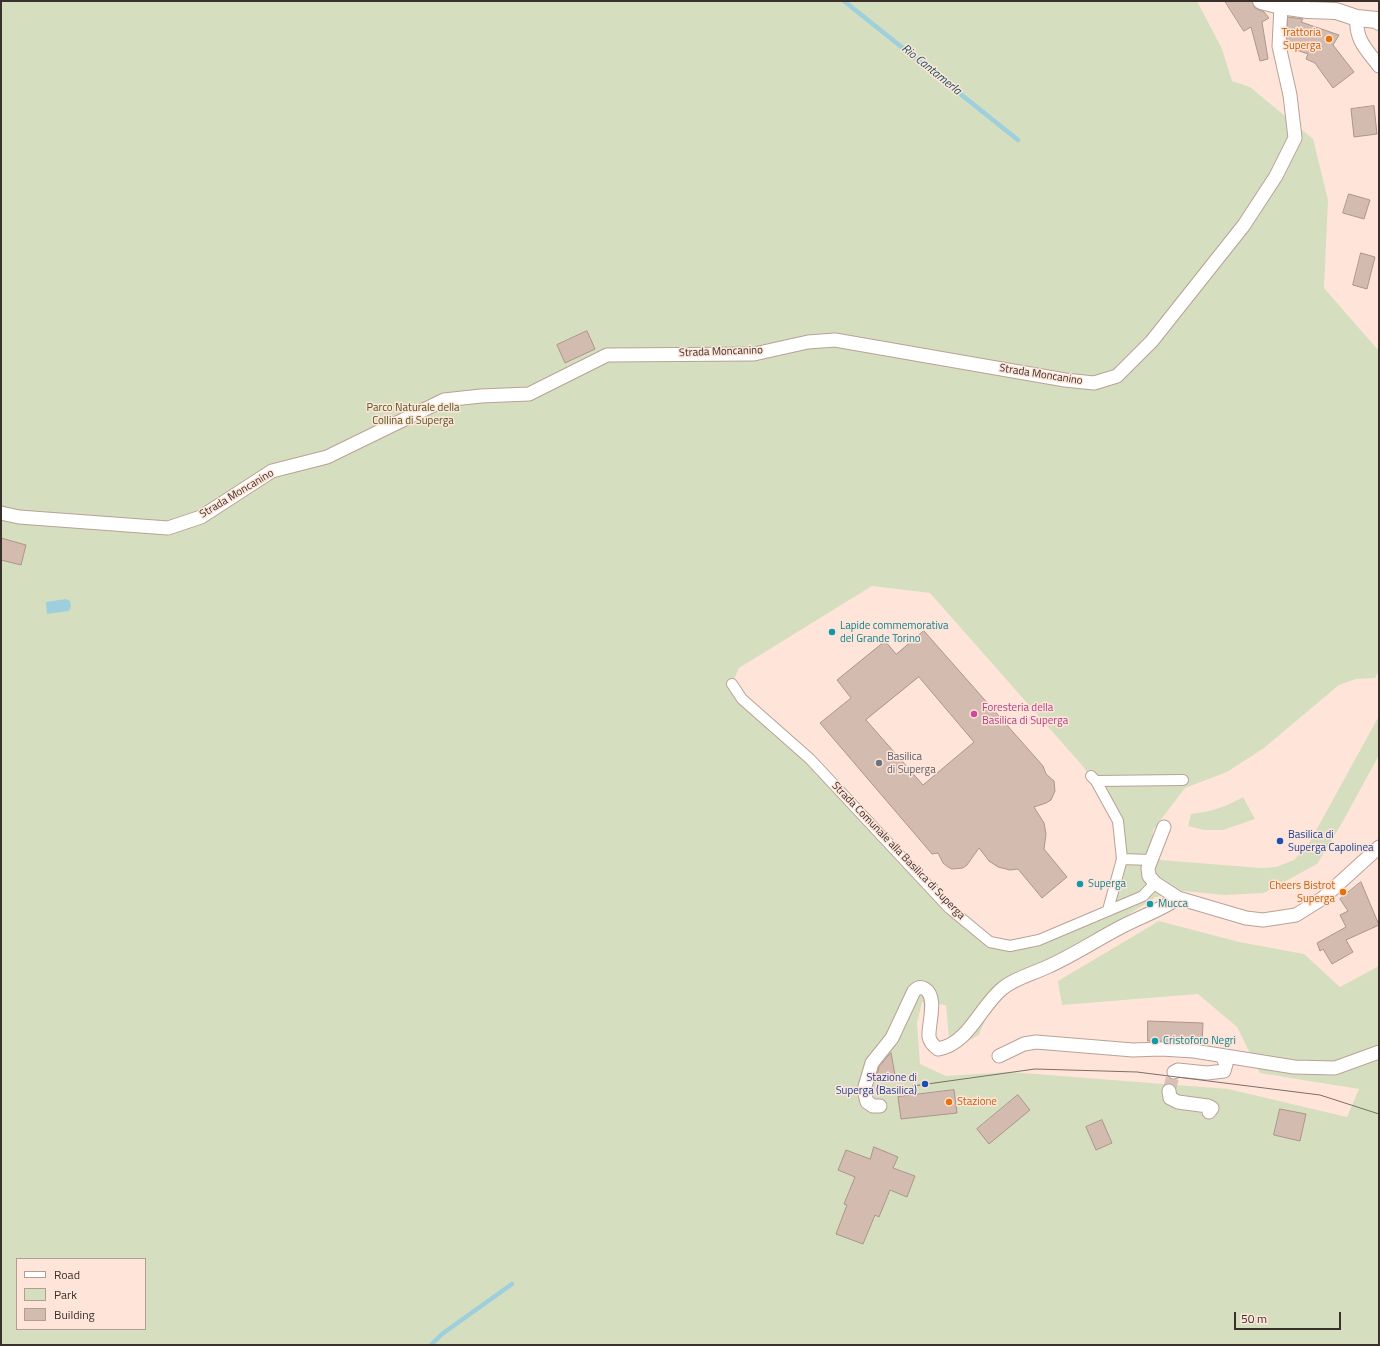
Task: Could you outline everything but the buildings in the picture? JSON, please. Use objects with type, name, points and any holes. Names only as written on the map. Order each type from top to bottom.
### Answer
[{"type":"street","points":[[1261,1],[1308,10],[1336,11],[1357,18],[1377,20],[1379,22]]},
{"type":"street","name":"Strada Moncanino","points":[[1,513],[19,517],[168,528],[201,517],[272,471],[327,457],[444,400],[481,396],[529,394],[607,355],[754,354],[808,342],[835,340],[1065,380],[1094,383],[1117,376],[1152,341],[1244,224],[1276,176],[1295,138],[1290,95],[1279,46],[1281,6]]},
{"type":"street","points":[[1357,18],[1357,31],[1359,37],[1379,66]]},
{"type":"street","name":"Strada Comunale alla Basilica di Superga","points":[[732,684],[742,700],[810,759],[949,908],[990,942],[1010,946],[1039,940],[1146,895],[1154,883]]},
{"type":"street","points":[[1108,910],[1122,859],[1118,821],[1093,778],[1183,780]]},
{"type":"street","points":[[1164,828],[1148,868],[1149,876],[1154,883],[1178,898],[1246,918],[1263,920],[1296,915],[1322,898],[1379,847]]},
{"type":"street","points":[[1122,859],[1150,860]]},
{"type":"street","points":[[880,1106],[873,1106],[867,1102],[864,1090],[872,1063],[892,1038],[914,991],[917,988],[920,987],[924,989],[928,992],[931,998],[929,1037],[932,1044],[938,1049],[945,1048],[957,1041],[1002,988],[1057,962],[1120,928],[1158,910],[1178,898]]},
{"type":"street","points":[[999,1056],[1024,1044],[1036,1042],[1119,1049],[1194,1051],[1294,1067],[1335,1068],[1379,1052]]},
{"type":"street","points":[[1174,1072],[1178,1070],[1207,1073],[1224,1071],[1226,1064],[1222,1056]]},
{"type":"street","points":[[1169,1091],[1170,1098],[1178,1102],[1208,1106],[1212,1108],[1210,1112]]},
{"type":"green space","name":"Parco Naturale della Collina di Superga","points":[[1,1],[1197,1],[1222,49],[1232,81],[1250,87],[1313,139],[1328,200],[1324,288],[1379,351],[1379,671],[1375,678],[1356,679],[1339,685],[1264,748],[1227,772],[1185,788],[1153,830],[1152,849],[1160,860],[1261,868],[1276,867],[1294,860],[1308,845],[1379,716],[1379,755],[1342,823],[1317,864],[1264,893],[1224,895],[1184,891],[1156,897],[993,1001],[979,1035],[955,1048],[949,1039],[946,1005],[922,1002],[917,1023],[920,1064],[946,1076],[1010,1072],[1228,1089],[1347,1117],[1359,1089],[1260,1073],[1237,1027],[1198,994],[1062,1005],[1058,981],[1159,921],[1239,942],[1304,954],[1340,987],[1379,966],[1379,1345],[1,1345]],"holes":[[[872,586],[930,593],[1091,776],[1118,821],[1122,859],[1108,910],[1039,940],[990,942],[949,908],[810,759],[732,684],[739,668]]]},
{"type":"green space","points":[[1243,797],[1255,819],[1223,830],[1204,830],[1188,826],[1191,814],[1206,812],[1230,804]]},
{"type":"water","points":[[66,599],[70,601],[71,606],[69,611],[47,614],[46,602]]},
{"type":"waterway","name":"Rio Cantamerla","points":[[844,1],[1018,140]]},
{"type":"waterway","points":[[431,1345],[442,1334],[512,1284]]},
{"type":"tunnel","points":[[1169,1091],[1174,1072]]},
{"type":"tram line","points":[[913,1086],[1035,1069],[1137,1072],[1320,1095],[1379,1114]]},
{"type":"place","name":"Trattoria Superga","points":[[1329,39]]},
{"type":"place","name":"Lapide commemorativa del Grande Torino","points":[[832,632]]},
{"type":"place","name":"Foresteria della Basilica di Superga","points":[[974,714]]},
{"type":"place","name":"Basilica di Superga","points":[[879,763]]},
{"type":"place","name":"Basilica di Superga Capolinea","points":[[1280,841]]},
{"type":"place","name":"Superga","points":[[1080,884]]},
{"type":"place","name":"Cheers Bistrot Superga","points":[[1343,892]]},
{"type":"place","name":"Mucca","points":[[1150,904]]},
{"type":"place","name":"Cristoforo Negri","points":[[1155,1041]]},
{"type":"place","name":"Stazione di Superga (Basilica)","points":[[925,1084]]},
{"type":"place","name":"Stazione","points":[[949,1102]]}]
